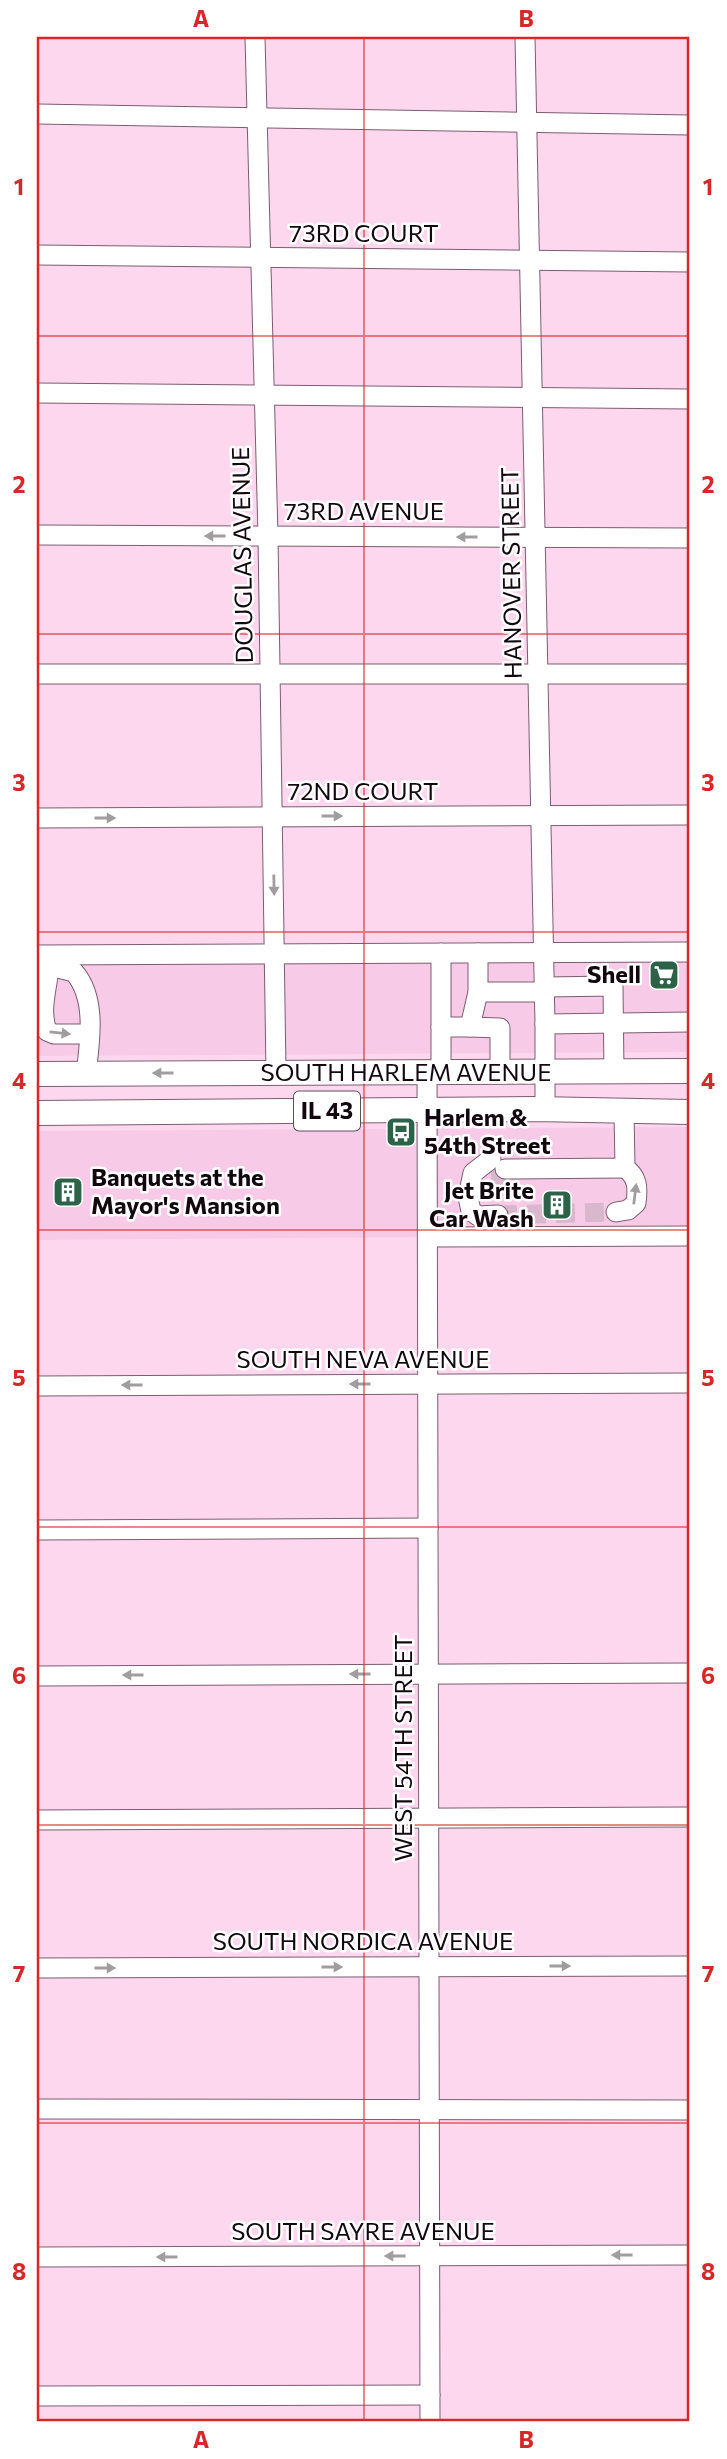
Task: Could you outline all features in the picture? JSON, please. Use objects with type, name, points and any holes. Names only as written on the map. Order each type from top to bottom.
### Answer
[{"type":"main road","name":"SOUTH HARLEM AVENUE","points":[[37,1074],[690,1071]]},
{"type":"main road","name":"SOUTH HARLEM AVENUE","points":[[37,1113],[545,1109],[690,1112]]},
{"type":"street","name":"DOUGLAS AVENUE","points":[[255,37],[268,536],[276,1072]]},
{"type":"street","name":"HANOVER STREET","points":[[525,37],[545,989],[545,1109]]},
{"type":"street","points":[[37,114],[690,125]]},
{"type":"street","name":"73RD COURT","points":[[37,256],[690,262]]},
{"type":"street","points":[[37,393],[690,400]]},
{"type":"street","name":"73RD AVENUE","points":[[37,534],[690,538]]},
{"type":"street","points":[[37,674],[690,674]]},
{"type":"street","name":"72ND COURT","points":[[37,818],[690,815]]},
{"type":"street","points":[[43,961],[275,954],[690,952]]},
{"type":"street","name":"WEST 54TH STREET","points":[[430,2422],[428,1110],[441,1027],[441,953]]},
{"type":"street","points":[[470,1027],[478,992],[478,953]]},
{"type":"street","points":[[43,961],[74,972],[88,992],[86,1074]]},
{"type":"street","points":[[43,961],[43,1020],[47,1031],[54,1034],[89,1034]]},
{"type":"street","points":[[478,992],[613,986],[614,1072]]},
{"type":"street","points":[[545,1024],[690,1021]]},
{"type":"street","points":[[441,1027],[500,1028],[500,1073]]},
{"type":"street","points":[[624,1111],[625,1168]]},
{"type":"street","points":[[498,1215],[478,1216],[471,1211],[469,1189],[473,1173],[520,1161],[526,1170],[625,1168],[634,1173],[636,1203],[628,1210],[616,1212]]},
{"type":"street","points":[[428,1237],[690,1236]]},
{"type":"street","name":"SOUTH NEVA AVENUE","points":[[37,1386],[690,1384]]},
{"type":"street","points":[[37,1530],[428,1528]]},
{"type":"street","points":[[37,1676],[690,1673]]},
{"type":"street","points":[[37,1820],[690,1818]]},
{"type":"street","name":"SOUTH NORDICA AVENUE","points":[[37,1968],[690,1966]]},
{"type":"street","points":[[37,2109],[690,2110]]},
{"type":"street","name":"SOUTH SAYRE AVENUE","points":[[37,2257],[690,2255]]},
{"type":"street","points":[[37,2396],[430,2395]]},
{"type":"shaded area","points":[[690,954],[690,1052],[37,1056],[37,956]]},
{"type":"shaded area","points":[[690,1127],[690,1235],[37,1240],[37,1131]]},
{"type":"tunnel","points":[[491,1179],[505,1179]]},
{"type":"tunnel","points":[[498,1215],[616,1212]]},
{"type":"place","name":"Shell","points":[[664,975]]},
{"type":"place","name":"Harlem & 54th Street","points":[[401,1132]]},
{"type":"place","name":"Banquets at the Mayor's Mansion","points":[[68,1192]]},
{"type":"place","name":"Jet Brite Car Wash","points":[[557,1205]]}]
